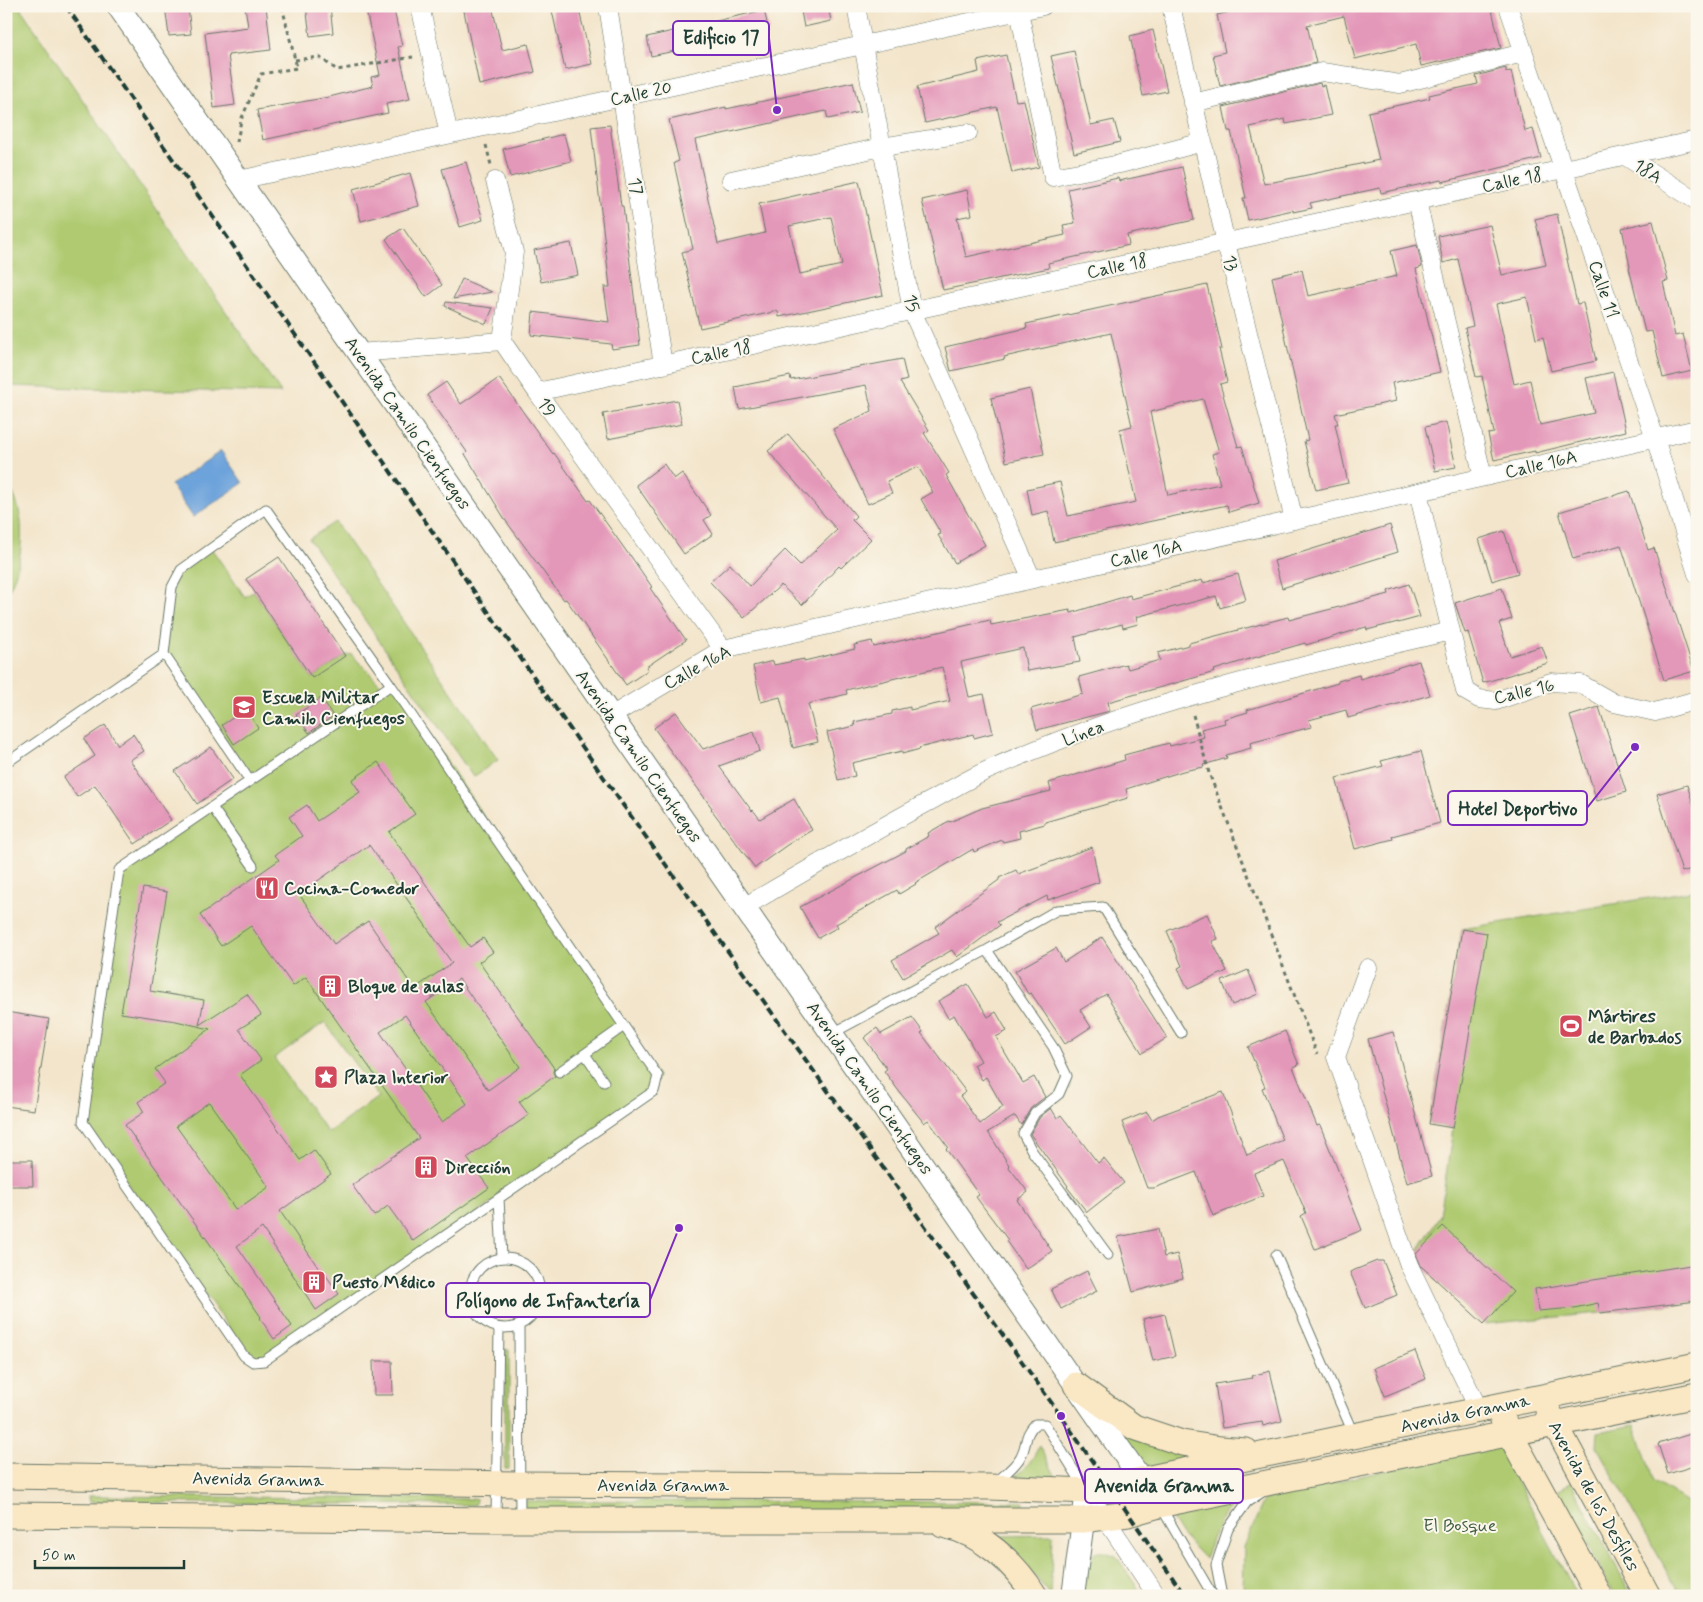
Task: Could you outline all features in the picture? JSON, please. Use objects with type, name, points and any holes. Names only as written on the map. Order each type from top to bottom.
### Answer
[{"type":"main road","name":"Avenida Granma","points":[[6,1476],[508,1484],[990,1487],[1087,1491],[1697,1365]]},
{"type":"main road","points":[[1076,1386],[1134,1427],[1182,1443],[1221,1449],[1276,1452]]},
{"type":"main road","name":"Avenida Granma","points":[[6,1516],[508,1520],[1094,1519],[1128,1514],[1159,1505],[1697,1396]]},
{"type":"main road","name":"Avenida de los Desfiles","points":[[1541,1397],[1648,1596]]},
{"type":"main road","points":[[1488,1408],[1510,1434],[1599,1596]]},
{"type":"main road","points":[[40,1476],[41,1516]]},
{"type":"main road","points":[[913,1519],[946,1526],[967,1533],[990,1547],[1013,1566],[1036,1596]]},
{"type":"street","name":"Avenida Camilo Cienfuegos","points":[[118,6],[1159,1505]]},
{"type":"street","points":[[420,6],[449,134]]},
{"type":"street","name":"17","points":[[608,6],[663,365]]},
{"type":"street","name":"15","points":[[856,6],[912,311],[1032,579]]},
{"type":"street","name":"Calle 20","points":[[235,175],[449,134],[863,45],[1019,9],[1043,6]]},
{"type":"street","name":"13","points":[[1171,6],[1226,243],[1294,520]]},
{"type":"street","name":"Calle 11","points":[[1508,6],[1655,438],[1697,574]]},
{"type":"street","points":[[1019,9],[1053,177],[1120,164],[1203,142]]},
{"type":"street","points":[[1193,103],[1322,72],[1400,84],[1523,54]]},
{"type":"street","points":[[731,180],[882,147],[968,134]]},
{"type":"street","name":"Calle 18","points":[[537,392],[1697,140]]},
{"type":"street","name":"18A","points":[[1625,156],[1697,201]]},
{"type":"street","points":[[359,353],[502,342],[514,252],[495,181]]},
{"type":"street","points":[[1417,201],[1482,477]]},
{"type":"street","name":"19","points":[[502,342],[724,649]]},
{"type":"street","name":"Calle 16A","points":[[611,716],[724,649],[1697,429]]},
{"type":"street","points":[[1418,492],[1451,631]]},
{"type":"street","name":"Calle 16","points":[[1451,631],[1465,691],[1479,699],[1496,701],[1551,682],[1581,684],[1614,704],[1655,712],[1697,700]]},
{"type":"street","name":"Línea","points":[[744,907],[896,819],[988,770],[1091,729],[1187,697],[1293,668],[1451,631]]},
{"type":"street","points":[[1368,968],[1336,1057],[1408,1265],[1488,1408]]},
{"type":"street","points":[[1087,1491],[1094,1519],[1157,1596]]},
{"type":"street","points":[[1073,1596],[1094,1519]]},
{"type":"lane","points":[[250,781],[164,654],[172,587],[181,570],[266,509],[391,685],[658,1076],[654,1092],[264,1361],[253,1362],[244,1356],[84,1122],[119,870],[212,807],[391,685]]},
{"type":"lane","points":[[12,759],[164,654]]},
{"type":"lane","points":[[212,807],[253,866]]},
{"type":"lane","points":[[832,1033],[987,950],[1057,910],[1103,907],[1181,1033]]},
{"type":"lane","points":[[987,950],[1053,1047],[1067,1076],[1059,1094],[1035,1113],[1023,1134],[1032,1151],[1108,1255]]},
{"type":"lane","points":[[559,1072],[624,1026]]},
{"type":"lane","points":[[585,1054],[604,1082]]},
{"type":"lane","points":[[499,1198],[502,1258]]},
{"type":"lane","points":[[1276,1255],[1354,1436]]},
{"type":"lane","points":[[514,1259],[524,1264],[533,1272],[539,1282],[539,1305],[533,1315],[518,1326],[505,1329],[489,1325],[480,1319],[474,1310],[470,1300],[470,1288],[473,1277],[480,1267],[490,1260],[514,1259]]},
{"type":"lane","points":[[508,1520],[508,1484],[518,1326]]},
{"type":"lane","points":[[499,1328],[508,1484],[508,1520]]},
{"type":"lane","points":[[990,1487],[1006,1474],[1021,1457],[1028,1432],[1035,1424],[1045,1424],[1087,1491]]},
{"type":"lane","points":[[1222,1596],[1216,1565],[1228,1529],[1247,1502],[1280,1480]]},
{"type":"lane","points":[[1159,1505],[1214,1596]]},
{"type":"path","points":[[235,175],[241,120],[261,74],[297,68],[282,6]]},
{"type":"path","points":[[295,60],[319,57],[337,70],[431,54]]},
{"type":"path","points":[[482,127],[495,181]]},
{"type":"green space","points":[[6,6],[19,6],[281,393],[6,386]]},
{"type":"green space","points":[[6,477],[19,509],[21,545],[15,576],[6,594]]},
{"type":"green space","points":[[335,522],[498,760],[473,777],[309,539]]},
{"type":"green space","points":[[211,548],[245,597],[254,591],[312,678],[351,654],[385,689],[392,680],[658,1076],[654,1091],[264,1361],[253,1362],[84,1122],[119,870],[250,781],[164,654],[172,587],[181,570]],"holes":[[[325,1022],[378,1097],[328,1133],[274,1058]]]},
{"type":"green space","name":"Mártires de Barbados","points":[[1697,890],[1697,1301],[1600,1313],[1484,1324],[1413,1258],[1440,1216],[1453,1128],[1429,1124],[1462,929]]},
{"type":"green space","points":[[505,1350],[509,1350],[509,1469],[505,1469]]},
{"type":"green space","points":[[1103,1420],[1214,1458],[1139,1473]]},
{"type":"green space","points":[[1635,1425],[1654,1481],[1697,1508],[1697,1596],[1681,1596],[1597,1447],[1598,1432]]},
{"type":"green space","name":"El Bosque","points":[[1498,1445],[1577,1596],[1243,1596],[1244,1547],[1264,1500],[1294,1491]]},
{"type":"green space","points":[[1039,1446],[1056,1477],[1013,1478],[1028,1464]]},
{"type":"green space","points":[[1571,1482],[1632,1596],[1615,1596],[1558,1490]]},
{"type":"green space","points":[[88,1496],[476,1499],[475,1505],[89,1502]]},
{"type":"green space","points":[[1241,1497],[1218,1526],[1205,1559],[1182,1535],[1170,1516]]},
{"type":"green space","points":[[524,1501],[1024,1502],[1023,1511],[524,1510]]},
{"type":"green space","points":[[1053,1535],[1050,1596],[1040,1582],[998,1541],[998,1536]]},
{"type":"green space","points":[[1097,1552],[1105,1552],[1116,1556],[1143,1596],[1080,1596],[1084,1561]]},
{"type":"water","points":[[221,451],[243,483],[193,517],[171,485]]},
{"type":"building","points":[[165,6],[188,6],[191,34],[169,36]]},
{"type":"building","points":[[245,6],[266,6],[271,50],[228,55],[235,105],[214,108],[205,33],[248,27]]},
{"type":"building","points":[[306,6],[330,6],[333,33],[310,36]]},
{"type":"building","points":[[365,6],[393,6],[402,46],[398,47],[410,99],[386,104],[388,113],[263,140],[257,110],[329,97],[373,86],[371,77],[380,75]]},
{"type":"building","points":[[463,6],[492,6],[502,50],[528,44],[535,72],[479,85]]},
{"type":"building","points":[[551,6],[578,6],[592,64],[565,70]]},
{"type":"building","points":[[800,6],[828,6],[831,21],[804,27]]},
{"type":"building","points":[[1256,6],[1491,6],[1501,48],[1421,66],[1416,44],[1355,59],[1344,16],[1307,25],[1316,63],[1220,86],[1213,55],[1225,52],[1217,15]]},
{"type":"building","points":[[764,10],[769,31],[651,56],[647,37]]},
{"type":"building","points":[[1153,30],[1167,91],[1143,96],[1130,36]]},
{"type":"building","points":[[1074,51],[1091,125],[1114,120],[1120,142],[1074,153],[1051,56]]},
{"type":"building","points":[[1006,55],[1016,101],[1024,100],[1039,167],[1012,173],[997,107],[925,123],[917,87],[979,72],[977,61]]},
{"type":"building","points":[[1506,68],[1506,72],[1511,71],[1525,131],[1533,129],[1541,158],[1442,182],[1441,180],[1381,193],[1380,188],[1310,203],[1312,208],[1293,212],[1293,210],[1248,220],[1243,198],[1246,198],[1231,131],[1228,131],[1223,107],[1320,83],[1321,86],[1324,85],[1331,115],[1286,124],[1285,119],[1250,127],[1264,184],[1379,160],[1368,112],[1430,98],[1429,95],[1478,84],[1476,76]]},
{"type":"building","points":[[853,82],[860,112],[828,119],[826,111],[695,140],[718,244],[765,233],[759,204],[859,181],[883,295],[779,317],[778,311],[700,328],[682,252],[693,249],[674,163],[679,161],[669,120],[726,107],[726,109]],"holes":[[[831,217],[842,265],[800,274],[789,226]]]},
{"type":"building","points":[[610,125],[621,206],[623,206],[640,345],[612,349],[611,344],[531,335],[533,312],[609,322],[604,287],[610,287],[591,127]]},
{"type":"building","points":[[564,134],[571,161],[510,177],[503,149]]},
{"type":"building","points":[[466,162],[483,220],[460,227],[442,169]]},
{"type":"building","points":[[1182,167],[1194,220],[1127,235],[1129,245],[1048,263],[1049,268],[943,290],[922,200],[967,190],[972,215],[957,218],[966,257],[1065,235],[1063,225],[1075,223],[1068,189],[1118,178],[1119,181]]},
{"type":"building","points":[[410,173],[419,206],[361,221],[353,189]]},
{"type":"building","points":[[1557,214],[1577,304],[1583,303],[1596,361],[1551,371],[1543,337],[1536,339],[1527,297],[1496,304],[1514,384],[1530,380],[1540,425],[1594,413],[1586,378],[1613,372],[1626,431],[1535,453],[1535,451],[1494,460],[1488,434],[1494,433],[1482,376],[1476,377],[1465,328],[1473,326],[1458,259],[1443,263],[1438,236],[1490,225],[1502,275],[1546,265],[1535,219]]},
{"type":"building","points":[[1653,221],[1668,281],[1663,282],[1675,336],[1683,334],[1692,371],[1663,378],[1652,331],[1645,332],[1629,268],[1622,228]]},
{"type":"building","points":[[403,228],[442,285],[426,297],[386,239]]},
{"type":"building","points":[[571,243],[578,275],[541,282],[534,250]]},
{"type":"building","points":[[1417,245],[1422,267],[1416,269],[1440,372],[1392,383],[1396,401],[1335,414],[1338,424],[1335,424],[1348,483],[1316,490],[1304,441],[1308,440],[1272,277],[1302,270],[1308,296],[1397,276],[1391,251]]},
{"type":"building","points":[[462,279],[492,292],[453,299]]},
{"type":"building","points":[[1207,285],[1222,349],[1219,349],[1227,382],[1220,384],[1238,447],[1242,446],[1259,503],[1229,512],[1227,505],[1054,542],[1048,511],[1032,515],[1027,489],[1060,482],[1068,516],[1136,502],[1120,429],[1132,426],[1111,333],[951,371],[945,347],[1027,328],[1026,324]],"holes":[[[1203,399],[1219,452],[1212,454],[1220,484],[1168,495],[1150,412]]]},
{"type":"building","points":[[446,302],[493,308],[486,324],[445,306]]},
{"type":"building","points":[[902,359],[907,380],[900,382],[929,430],[924,433],[949,473],[946,475],[985,545],[955,563],[938,535],[941,534],[921,499],[933,492],[918,467],[887,481],[892,493],[868,504],[833,429],[872,411],[866,385],[739,409],[735,387],[790,376],[791,380]]},
{"type":"building","points":[[499,378],[553,454],[588,501],[590,500],[630,555],[686,640],[646,667],[648,670],[626,685],[566,599],[564,600],[506,521],[465,454],[467,452],[427,395],[446,382],[461,404]]},
{"type":"building","points":[[1030,389],[1044,454],[1006,462],[991,398]]},
{"type":"building","points":[[677,400],[682,424],[608,439],[603,414]]},
{"type":"building","points":[[1446,422],[1456,467],[1435,471],[1425,427]]},
{"type":"building","points":[[788,434],[856,516],[852,520],[871,539],[841,568],[839,566],[802,605],[781,585],[744,618],[710,582],[730,564],[750,586],[785,550],[800,565],[837,530],[768,451]]},
{"type":"building","points":[[664,464],[674,479],[682,473],[711,515],[704,520],[713,534],[684,554],[636,485]]},
{"type":"building","points":[[1629,491],[1648,550],[1654,548],[1694,671],[1664,680],[1621,545],[1573,559],[1559,512]]},
{"type":"building","points":[[1390,525],[1398,552],[1282,588],[1274,561]]},
{"type":"building","points":[[1504,531],[1518,573],[1492,581],[1479,539]]},
{"type":"building","points":[[279,557],[345,656],[312,678],[246,579]]},
{"type":"building","points":[[1238,574],[1246,600],[1220,608],[1216,596],[1136,617],[1138,624],[1123,628],[1122,624],[1075,637],[1080,662],[1027,671],[1023,648],[961,662],[969,697],[984,694],[993,733],[974,738],[973,734],[902,754],[902,751],[852,763],[855,776],[838,780],[827,732],[855,726],[854,722],[892,714],[892,711],[910,707],[910,710],[950,701],[942,667],[846,690],[847,694],[808,704],[818,742],[793,748],[780,697],[761,702],[753,666],[773,661],[774,665],[804,659],[804,661],[855,649],[854,645],[872,641],[874,647],[990,620],[991,625],[1070,610],[1071,613],[1130,595],[1131,599],[1202,580],[1203,583]]},
{"type":"building","points":[[1409,584],[1420,617],[1367,630],[1366,627],[1243,661],[1214,670],[1215,672],[1108,702],[1110,711],[1037,730],[1031,709],[1083,694],[1079,677],[1126,664],[1128,669],[1160,660],[1158,653],[1189,645],[1189,643],[1288,617],[1289,620],[1389,594],[1388,591]]},
{"type":"building","points":[[1502,588],[1512,619],[1499,623],[1510,656],[1542,646],[1548,663],[1483,683],[1468,632],[1465,633],[1455,603]]},
{"type":"building","points":[[1419,661],[1430,695],[1348,718],[1346,710],[1309,720],[1311,727],[1250,743],[1251,748],[1226,755],[1227,758],[1203,765],[1204,767],[1183,771],[1126,789],[1128,798],[1019,831],[1020,838],[1003,842],[1002,840],[974,852],[973,849],[899,894],[897,890],[836,924],[838,927],[818,938],[800,907],[906,851],[906,849],[929,836],[928,833],[949,821],[982,808],[1051,791],[1049,783],[1125,760],[1124,755],[1169,743],[1170,746],[1204,737],[1201,729],[1225,723],[1224,719],[1248,712],[1247,710],[1359,675],[1360,679]]},
{"type":"building","points":[[321,698],[333,716],[309,733],[296,715]]},
{"type":"building","points":[[1599,707],[1626,792],[1597,801],[1570,716]]},
{"type":"building","points":[[246,709],[258,728],[234,744],[222,725]]},
{"type":"building","points":[[676,712],[703,749],[754,732],[760,751],[719,766],[760,819],[794,799],[812,830],[755,868],[654,728]]},
{"type":"building","points":[[105,725],[118,745],[133,734],[144,751],[130,760],[171,820],[135,844],[95,785],[77,797],[64,777],[95,756],[84,739]]},
{"type":"building","points":[[211,747],[233,779],[197,804],[175,771]]},
{"type":"building","points":[[1421,751],[1440,823],[1392,836],[1393,839],[1355,849],[1336,778],[1383,766],[1381,761]]},
{"type":"building","points":[[378,762],[415,814],[389,832],[470,947],[483,938],[493,952],[479,962],[554,1068],[555,1076],[519,1102],[529,1115],[467,1158],[489,1188],[413,1241],[388,1206],[374,1216],[352,1185],[419,1138],[306,977],[293,986],[251,926],[221,946],[200,915],[279,860],[275,855],[302,836],[289,817],[307,805],[317,821],[360,792],[352,780]],"holes":[[[369,845],[452,963],[414,989],[368,921],[334,944],[299,894]],[[459,979],[520,1067],[488,1090],[426,1002]],[[405,1015],[467,1104],[442,1122],[380,1032]]]},
{"type":"building","points":[[1687,785],[1697,816],[1697,867],[1682,872],[1657,794]]},
{"type":"building","points":[[1092,847],[1099,882],[1048,900],[1047,896],[997,922],[1000,925],[957,957],[952,950],[903,978],[892,960],[939,933],[935,927],[999,880],[999,878],[1016,870],[1018,874]]},
{"type":"building","points":[[143,888],[167,892],[150,991],[204,1000],[199,1025],[247,994],[261,1015],[239,1029],[261,1060],[240,1075],[300,1160],[314,1150],[331,1174],[280,1211],[323,1275],[325,1274],[339,1294],[316,1310],[262,1228],[237,1246],[292,1326],[274,1339],[220,1258],[125,1125],[144,1112],[138,1102],[165,1083],[155,1069],[210,1029],[176,1021],[121,1013]],"holes":[[[209,1102],[269,1187],[236,1210],[176,1126]]]},
{"type":"building","points":[[1207,914],[1218,939],[1212,941],[1227,971],[1188,989],[1178,968],[1182,966],[1167,931]]},
{"type":"building","points":[[1462,929],[1487,933],[1453,1128],[1429,1124]]},
{"type":"building","points":[[1102,937],[1167,1038],[1142,1053],[1106,994],[1080,1010],[1091,1027],[1065,1044],[1031,993],[1028,994],[1015,971],[1056,948],[1064,962]]},
{"type":"building","points":[[1248,970],[1258,994],[1232,1005],[1222,981]]},
{"type":"building","points":[[968,984],[988,1017],[996,1012],[1007,1031],[996,1037],[1023,1083],[1034,1077],[1045,1097],[1031,1108],[1021,1125],[1015,1116],[988,1132],[1008,1166],[1028,1192],[1017,1200],[1052,1251],[1026,1269],[1006,1241],[1008,1240],[976,1197],[979,1195],[946,1149],[948,1147],[928,1120],[924,1123],[901,1094],[884,1071],[887,1069],[864,1038],[877,1028],[881,1034],[912,1017],[923,1032],[921,1033],[966,1092],[960,1096],[980,1124],[1003,1107],[986,1077],[982,1080],[974,1065],[981,1061],[954,1015],[948,1018],[938,1001]]},
{"type":"building","points":[[6,1012],[49,1019],[34,1110],[6,1106]]},
{"type":"building","points":[[1285,1031],[1299,1065],[1293,1067],[1317,1126],[1320,1125],[1362,1230],[1315,1249],[1301,1216],[1306,1213],[1284,1161],[1254,1173],[1263,1196],[1213,1216],[1196,1172],[1154,1188],[1147,1188],[1122,1122],[1147,1112],[1152,1120],[1158,1116],[1223,1092],[1247,1155],[1283,1140],[1262,1088],[1265,1087],[1248,1047]]},
{"type":"building","points":[[1393,1032],[1432,1176],[1407,1183],[1368,1039]]},
{"type":"building","points":[[1051,1108],[1057,1118],[1061,1115],[1098,1163],[1104,1158],[1124,1183],[1087,1212],[1030,1134],[1040,1117]]},
{"type":"building","points":[[6,1160],[32,1160],[33,1186],[6,1186]]},
{"type":"building","points":[[1443,1226],[1513,1292],[1484,1324],[1421,1266],[1416,1254]]},
{"type":"building","points":[[1158,1229],[1164,1257],[1177,1254],[1183,1278],[1133,1292],[1118,1237]]},
{"type":"building","points":[[1377,1261],[1383,1261],[1397,1295],[1365,1308],[1350,1272]]},
{"type":"building","points":[[1697,1264],[1697,1301],[1600,1313],[1598,1303],[1574,1308],[1538,1311],[1535,1289]]},
{"type":"building","points":[[1087,1271],[1097,1291],[1061,1309],[1051,1289]]},
{"type":"building","points":[[1165,1314],[1175,1356],[1153,1361],[1143,1319]]},
{"type":"building","points":[[1415,1351],[1426,1379],[1385,1396],[1374,1368]]},
{"type":"building","points":[[373,1361],[392,1361],[393,1395],[374,1395]]},
{"type":"building","points":[[1270,1371],[1282,1421],[1263,1426],[1262,1422],[1222,1428],[1215,1384],[1252,1378],[1251,1376]]},
{"type":"building","points":[[1697,1432],[1697,1465],[1668,1474],[1658,1444]]},
{"type":"railway","points":[[66,6],[623,805],[1061,1416],[1185,1596]]},
{"type":"place","name":"Edificio 17","points":[[777,110]]},
{"type":"place","name":"Escuela Militar Camilo Cienfuegos","points":[[244,707]]},
{"type":"place","name":"Hotel Deportivo","points":[[1635,747]]},
{"type":"place","name":"Cocina-Comedor","points":[[267,888]]},
{"type":"place","name":"Bloque de aulas","points":[[330,986]]},
{"type":"place","name":"Mártires de Barbados","points":[[1571,1026]]},
{"type":"place","name":"Plaza Interior","points":[[326,1077]]},
{"type":"place","name":"Dirección","points":[[426,1167]]},
{"type":"place","name":"Polígono de Infantería","points":[[679,1228]]},
{"type":"place","name":"Puesto Médico","points":[[314,1282]]},
{"type":"place","name":"Avenida Granma","points":[[1061,1416]]}]
